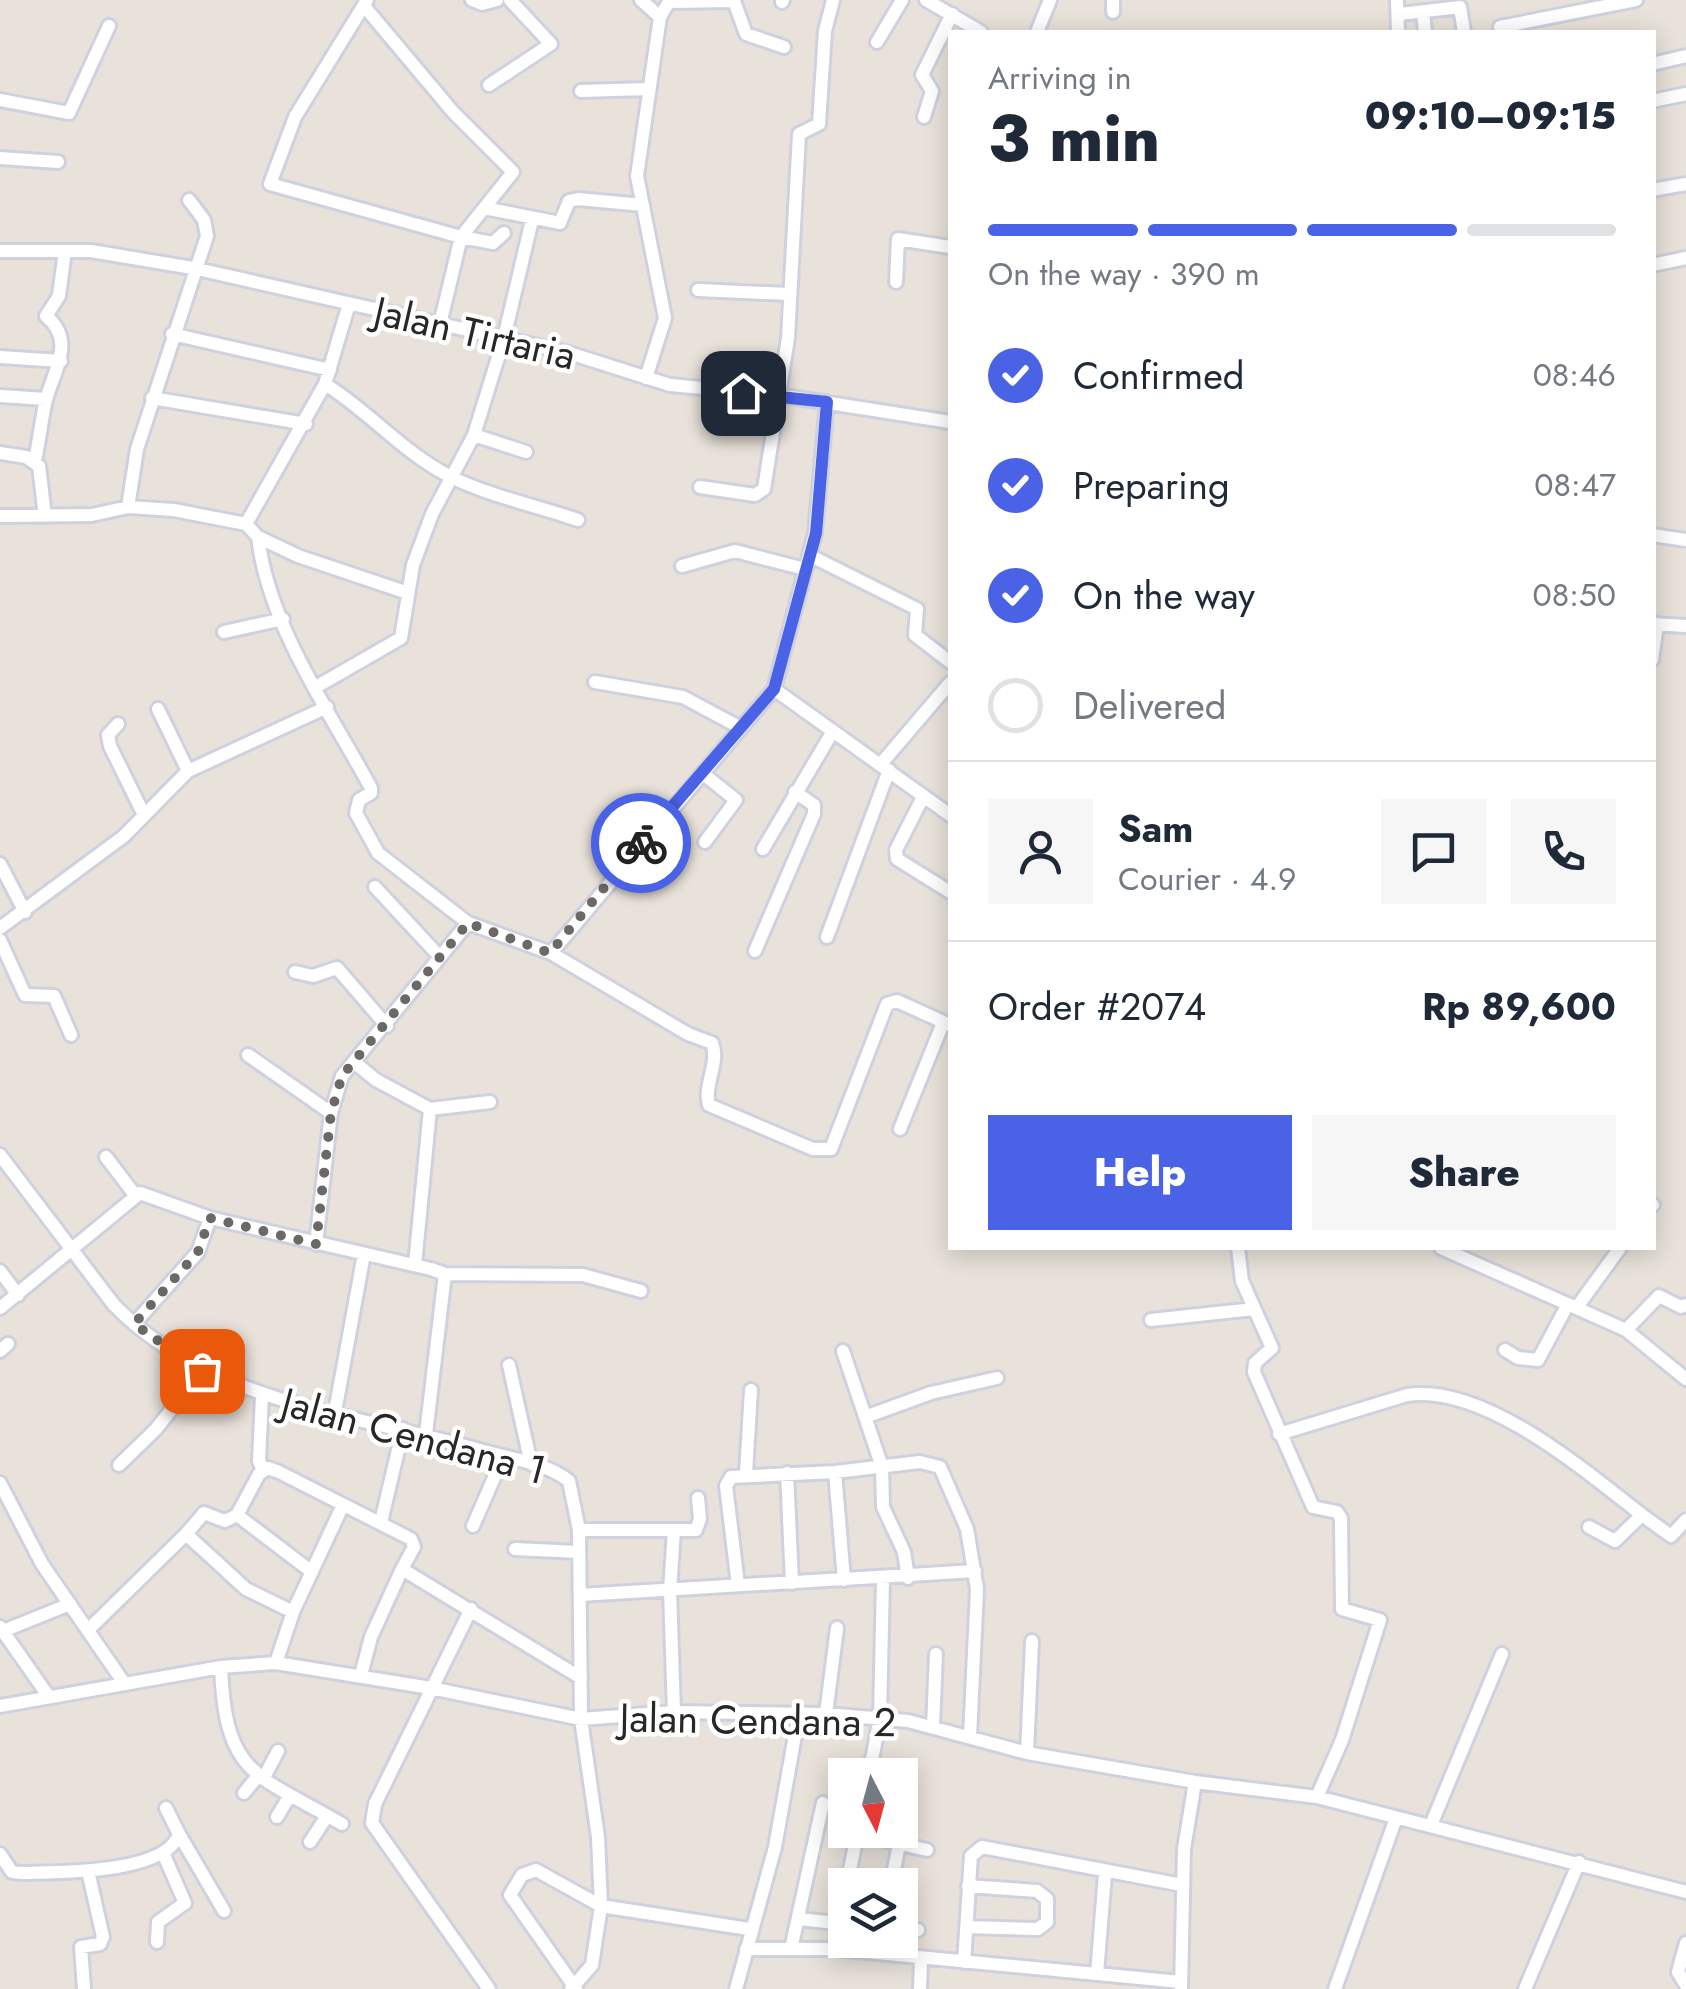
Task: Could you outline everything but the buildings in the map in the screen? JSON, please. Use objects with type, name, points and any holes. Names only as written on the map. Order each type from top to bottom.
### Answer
[{"type":"street","points":[[472,0],[482,4],[497,0]]},
{"type":"street","points":[[489,85],[552,44],[510,0]]},
{"type":"street","points":[[641,0],[660,17]]},
{"type":"street","points":[[700,487],[755,494],[764,489],[788,338],[798,134],[819,124],[825,31],[834,0]]},
{"type":"street","points":[[877,42],[902,0]]},
{"type":"street","points":[[926,0],[978,30]]},
{"type":"street","points":[[1038,30],[1050,0]]},
{"type":"street","points":[[1500,26],[1575,6],[1636,0]]},
{"type":"street","points":[[646,378],[666,318],[637,176],[660,17],[669,1],[734,1],[746,34],[784,47]]},
{"type":"street","points":[[440,324],[461,237],[513,172],[453,112],[365,3],[295,117],[270,184],[461,237],[493,244],[504,233]]},
{"type":"street","points":[[1398,7],[1422,12],[1460,7],[1464,30]]},
{"type":"street","points":[[1422,12],[1425,30]]},
{"type":"street","points":[[924,117],[932,91],[922,75],[952,14]]},
{"type":"street","points":[[0,100],[69,114],[109,26]]},
{"type":"street","points":[[1656,63],[1686,56]]},
{"type":"street","points":[[581,91],[648,89]]},
{"type":"street","points":[[1656,100],[1686,94]]},
{"type":"street","points":[[0,158],[58,162]]},
{"type":"street","points":[[1656,189],[1686,184]]},
{"type":"street","points":[[484,208],[560,223],[569,202],[578,199],[644,204]]},
{"type":"street","points":[[128,507],[137,449],[208,228],[188,200]]},
{"type":"street","points":[[316,687],[401,638],[426,528],[474,435],[504,338],[532,220]]},
{"type":"street","points":[[896,282],[898,239],[948,247]]},
{"type":"street","name":"Jalan Tirtaria","points":[[0,251],[65,251],[194,268],[569,353],[646,378],[708,392],[778,395],[948,422]]},
{"type":"street","points":[[45,516],[43,477],[34,460],[46,399],[62,361],[59,331],[46,316],[59,296],[65,251]]},
{"type":"street","points":[[1656,264],[1686,258]]},
{"type":"street","points":[[698,290],[790,294]]},
{"type":"street","points":[[246,524],[306,424],[327,377],[349,304]]},
{"type":"street","points":[[172,334],[327,377],[394,440],[453,478],[578,520]]},
{"type":"street","points":[[0,357],[62,361]]},
{"type":"street","points":[[0,396],[46,399]]},
{"type":"street","points":[[152,398],[306,424]]},
{"type":"street","points":[[550,953],[774,689],[808,562],[824,472],[827,402]]},
{"type":"street","points":[[474,435],[526,452]]},
{"type":"street","points":[[0,453],[34,460]]},
{"type":"street","points":[[0,516],[115,513],[128,507],[174,510],[246,524],[258,537],[352,578],[408,594]]},
{"type":"street","points":[[1656,536],[1686,540]]},
{"type":"street","points":[[258,537],[262,567],[283,619],[371,788],[356,805],[363,832],[378,852],[468,923],[550,953],[688,1034],[712,1043],[715,1054],[708,1105],[813,1150],[836,1145],[887,1004],[897,1001],[946,1024],[900,1129]]},
{"type":"street","points":[[682,566],[735,551],[808,562],[917,609],[915,635],[948,660]]},
{"type":"street","points":[[224,632],[283,619]]},
{"type":"street","points":[[1656,624],[1686,626]]},
{"type":"street","points":[[595,682],[684,697],[741,728]]},
{"type":"street","points":[[826,937],[885,768],[948,685]]},
{"type":"street","points":[[774,689],[948,814]]},
{"type":"street","points":[[0,928],[124,836],[142,813],[188,770],[327,708]]},
{"type":"street","points":[[158,709],[188,770]]},
{"type":"street","points":[[118,724],[108,734],[110,746],[142,813]]},
{"type":"street","points":[[763,849],[832,731]]},
{"type":"street","points":[[702,773],[736,800],[704,842]]},
{"type":"street","points":[[755,951],[814,814],[814,805],[795,792]]},
{"type":"street","points":[[923,797],[896,850],[897,859],[948,891]]},
{"type":"street","points":[[0,864],[25,912]]},
{"type":"street","points":[[375,887],[439,956]]},
{"type":"street","points":[[316,1244],[331,1113],[342,1076],[468,923]]},
{"type":"street","points":[[0,940],[25,995],[54,996],[71,1034]]},
{"type":"street","points":[[294,972],[313,976],[337,968],[387,1026]]},
{"type":"street","points":[[248,1056],[331,1113]]},
{"type":"street","points":[[354,1062],[376,1080],[430,1109],[490,1102]]},
{"type":"street","points":[[416,1265],[430,1109]]},
{"type":"street","name":"Jalan Cendana 1","points":[[0,1155],[134,1324],[202,1371],[262,1394],[531,1464],[569,1481],[579,1530],[581,1719],[598,1837],[601,1906],[592,1966],[574,1988]]},
{"type":"street","points":[[106,1157],[135,1196]]},
{"type":"street","points":[[0,1308],[135,1196],[148,1194],[210,1218],[446,1274],[582,1275],[641,1291]]},
{"type":"street","points":[[134,1324],[198,1252],[210,1218]]},
{"type":"street","points":[[1238,1250],[1242,1280],[1272,1348],[1254,1368],[1279,1434],[1313,1507],[1337,1512],[1341,1518],[1342,1609],[1380,1620],[1342,1740],[1316,1797]]},
{"type":"street","points":[[1451,1250],[1626,1330],[1686,1379]]},
{"type":"street","points":[[1504,1350],[1518,1358],[1538,1360],[1572,1306],[1618,1250]]},
{"type":"street","points":[[335,1412],[364,1254]]},
{"type":"street","points":[[0,1271],[18,1295]]},
{"type":"street","points":[[426,1434],[446,1274]]},
{"type":"street","points":[[1626,1330],[1659,1296],[1686,1305]]},
{"type":"street","points":[[1151,1320],[1254,1309]]},
{"type":"street","points":[[843,1352],[882,1467],[883,1507],[904,1552],[908,1578]]},
{"type":"street","points":[[509,1364],[531,1464]]},
{"type":"street","points":[[120,1464],[156,1429],[202,1371]]},
{"type":"street","points":[[865,1417],[931,1393],[997,1378]]},
{"type":"street","points":[[746,1474],[750,1390]]},
{"type":"street","points":[[262,1394],[259,1461],[264,1470]]},
{"type":"street","points":[[1279,1434],[1407,1395],[1453,1395],[1520,1429],[1671,1536],[1686,1520]]},
{"type":"street","points":[[380,1522],[404,1429]]},
{"type":"street","points":[[474,1526],[503,1457]]},
{"type":"street","points":[[738,1586],[726,1486],[732,1476],[835,1472],[920,1462],[940,1467],[967,1528],[975,1571],[976,1685],[970,1737]]},
{"type":"street","points":[[264,1470],[278,1472],[414,1542],[372,1637],[361,1675]]},
{"type":"street","points":[[88,1630],[204,1513],[225,1521],[237,1515],[264,1470]]},
{"type":"street","points":[[835,1472],[844,1580]]},
{"type":"street","points":[[787,1473],[792,1583]]},
{"type":"street","points":[[0,1483],[42,1564],[124,1683]]},
{"type":"street","points":[[579,1530],[674,1530],[700,1526],[698,1498]]},
{"type":"street","points":[[276,1663],[293,1612],[342,1507]]},
{"type":"street","points":[[1589,1527],[1615,1542],[1642,1514]]},
{"type":"street","points":[[237,1515],[312,1572]]},
{"type":"street","points":[[674,1530],[670,1591],[674,1712]]},
{"type":"street","points":[[186,1534],[246,1590],[293,1612]]},
{"type":"street","points":[[516,1549],[579,1552]]},
{"type":"street","points":[[402,1569],[580,1678]]},
{"type":"street","points":[[580,1594],[908,1578],[975,1571]]},
{"type":"street","points":[[872,1758],[880,1718],[883,1578]]},
{"type":"street","points":[[49,1698],[2,1629],[70,1604]]},
{"type":"street","points":[[470,1609],[375,1804],[372,1824],[490,1989]]},
{"type":"street","points":[[826,1714],[837,1628]]},
{"type":"street","points":[[1027,1753],[1032,1640]]},
{"type":"street","points":[[933,1727],[936,1654]]},
{"type":"street","points":[[1431,1825],[1502,1654]]},
{"type":"street","name":"Jalan Cendana 2","points":[[0,1706],[222,1666],[276,1663],[361,1675],[581,1719],[674,1712],[880,1718],[933,1727],[1027,1753],[1195,1782],[1316,1797],[1686,1892]]},
{"type":"street","points":[[222,1666],[226,1729],[246,1767],[342,1824]]},
{"type":"street","points":[[736,1989],[776,1846],[799,1713]]},
{"type":"street","points":[[244,1793],[278,1751]]},
{"type":"street","points":[[746,1949],[835,1949],[1181,1985],[1182,1886],[1195,1782]]},
{"type":"street","points":[[277,1817],[290,1795]]},
{"type":"street","points":[[790,1949],[823,1803]]},
{"type":"street","points":[[166,1808],[224,1912]]},
{"type":"street","points":[[310,1842],[328,1816]]},
{"type":"street","points":[[1335,1989],[1396,1818]]},
{"type":"street","points":[[0,1854],[12,1872],[88,1872],[163,1853],[179,1834]]},
{"type":"street","points":[[964,1962],[972,1856],[982,1847],[1182,1886]]},
{"type":"street","points":[[918,1848],[927,1850]]},
{"type":"street","points":[[157,1942],[158,1922],[185,1904],[163,1853]]},
{"type":"street","points":[[1525,1989],[1579,1862]]},
{"type":"street","points":[[574,1988],[510,1890],[522,1874],[536,1870],[601,1906],[750,1929]]},
{"type":"street","points":[[84,1989],[82,1947],[100,1944],[103,1936],[88,1872]]},
{"type":"street","points":[[1097,1974],[1105,1874]]},
{"type":"street","points":[[967,1927],[1038,1929],[1046,1922],[1047,1899],[1037,1891],[968,1886]]},
{"type":"street","points":[[799,1919],[828,1922]]},
{"type":"street","points":[[1686,1942],[1678,1972],[1686,1986]]},
{"type":"street","points":[[920,1989],[921,1960]]},
{"type":"way so far","points":[[202,1371],[134,1324],[198,1252],[210,1230],[210,1218],[316,1244],[331,1113],[348,1067],[387,1026],[468,923],[550,953],[641,843]]},
{"type":"route","points":[[641,843],[774,689],[816,533],[827,402],[743,393]]}]
